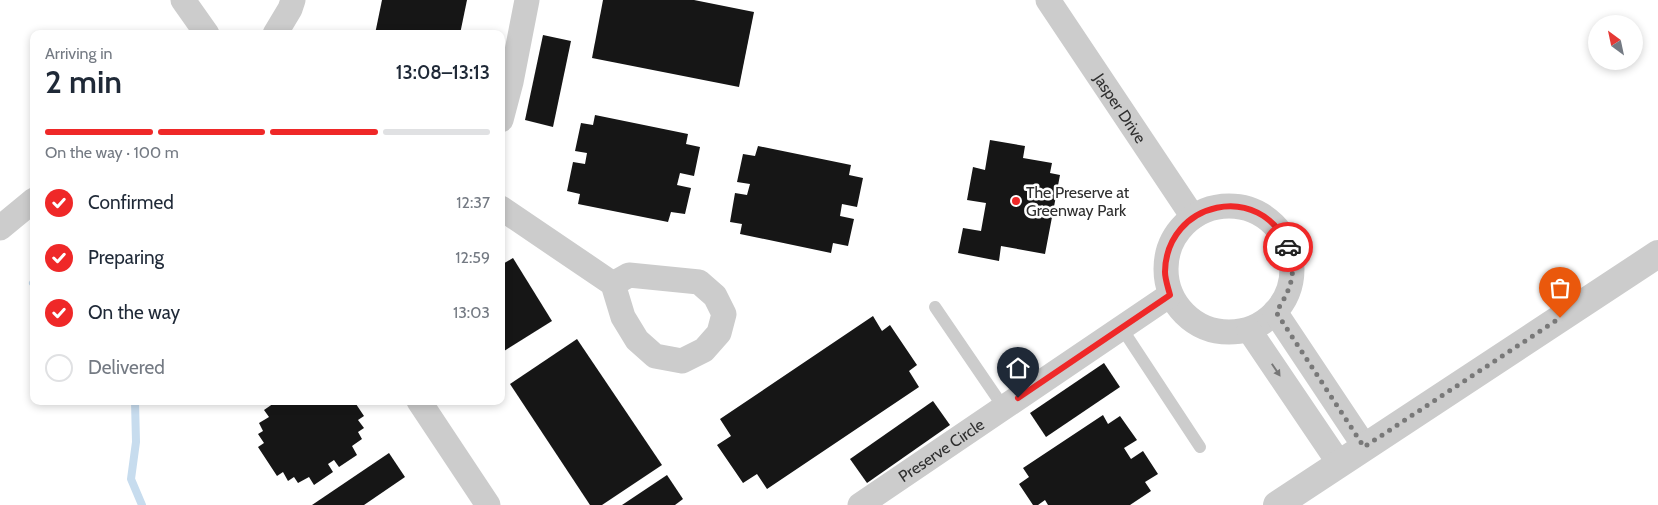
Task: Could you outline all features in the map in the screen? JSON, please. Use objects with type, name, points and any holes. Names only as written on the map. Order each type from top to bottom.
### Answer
[{"type":"street","points":[[183,0],[204,30]]},
{"type":"street","points":[[277,30],[293,0]]},
{"type":"street","points":[[505,105],[527,0]]},
{"type":"street","name":"Jasper Drive","points":[[1048,0],[1193,217]]},
{"type":"street","points":[[0,228],[30,203]]},
{"type":"street","points":[[1232,206],[1253,210],[1270,221],[1283,236],[1291,255],[1292,276],[1287,295],[1276,312],[1263,323],[1249,330],[1231,333],[1212,331],[1195,323],[1180,311],[1170,295],[1165,273],[1168,251],[1177,232],[1193,217],[1212,208],[1232,206]]},
{"type":"street","points":[[505,211],[613,284]]},
{"type":"street","points":[[1277,505],[1658,254]]},
{"type":"street","name":"Preserve Circle","points":[[860,505],[1170,295]]},
{"type":"street","points":[[1276,312],[1364,447]]},
{"type":"street","points":[[1249,330],[1339,463]]},
{"type":"street","points":[[422,405],[488,505]]},
{"type":"lane","points":[[935,307],[1004,408]]},
{"type":"lane","points":[[1122,327],[1200,447]]},
{"type":"building","points":[[382,0],[467,0],[461,30],[376,30]]},
{"type":"building","points":[[603,0],[694,0],[754,12],[739,87],[592,58]]},
{"type":"building","points":[[543,35],[571,41],[553,127],[525,120]]},
{"type":"building","points":[[595,115],[688,134],[686,144],[700,147],[694,176],[680,173],[677,185],[691,188],[685,214],[671,212],[668,222],[578,204],[580,194],[567,191],[573,162],[585,164],[587,153],[575,151],[581,123],[593,125]]},
{"type":"building","name":"The Preserve at Greenway Park","points":[[990,140],[1025,146],[1023,158],[1052,163],[1050,173],[1060,175],[1045,254],[1001,246],[999,261],[958,253],[963,228],[981,231],[986,203],[967,200],[973,167],[985,170]]},
{"type":"building","points":[[758,146],[851,165],[849,175],[863,178],[857,207],[842,204],[840,216],[854,219],[848,246],[833,243],[831,253],[740,234],[742,224],[730,222],[735,193],[747,195],[750,184],[737,182],[743,154],[755,156]]},
{"type":"building","points":[[513,258],[552,321],[505,350],[505,263]]},
{"type":"building","points":[[873,316],[882,331],[890,325],[917,365],[909,371],[919,387],[767,489],[757,474],[743,483],[717,445],[731,436],[720,419]]},
{"type":"building","points":[[577,339],[662,465],[602,505],[590,505],[510,384]]},
{"type":"building","points":[[1104,363],[1120,387],[1046,437],[1030,413]]},
{"type":"building","points":[[933,401],[950,425],[867,483],[850,459]]},
{"type":"building","points":[[271,405],[357,405],[364,416],[358,420],[364,428],[358,432],[362,439],[352,446],[357,455],[339,467],[334,460],[328,464],[333,472],[314,485],[309,477],[298,483],[294,477],[288,481],[283,472],[277,476],[258,447],[264,443],[258,434],[263,431],[259,423],[269,417],[264,410]]},
{"type":"building","points":[[1103,415],[1108,424],[1120,416],[1137,440],[1124,448],[1131,459],[1143,451],[1158,474],[1145,482],[1151,491],[1130,505],[1048,505],[1045,500],[1038,505],[1033,505],[1019,484],[1029,477],[1023,468]]},
{"type":"building","points":[[389,453],[405,477],[364,505],[312,505]]},
{"type":"building","points":[[667,475],[683,499],[675,505],[622,505]]},
{"type":"waterway","points":[[135,405],[136,442],[131,479],[142,505]]},
{"type":"way so far","points":[[1288,247],[1291,255],[1292,276],[1287,295],[1276,312],[1364,447],[1560,318]]},
{"type":"place","name":"The Preserve at Greenway Park","points":[[1016,201]]},
{"type":"route","points":[[1018,398],[1170,295],[1165,273],[1168,251],[1177,232],[1193,217],[1212,208],[1232,206],[1253,210],[1270,221],[1283,236],[1288,247]]}]
